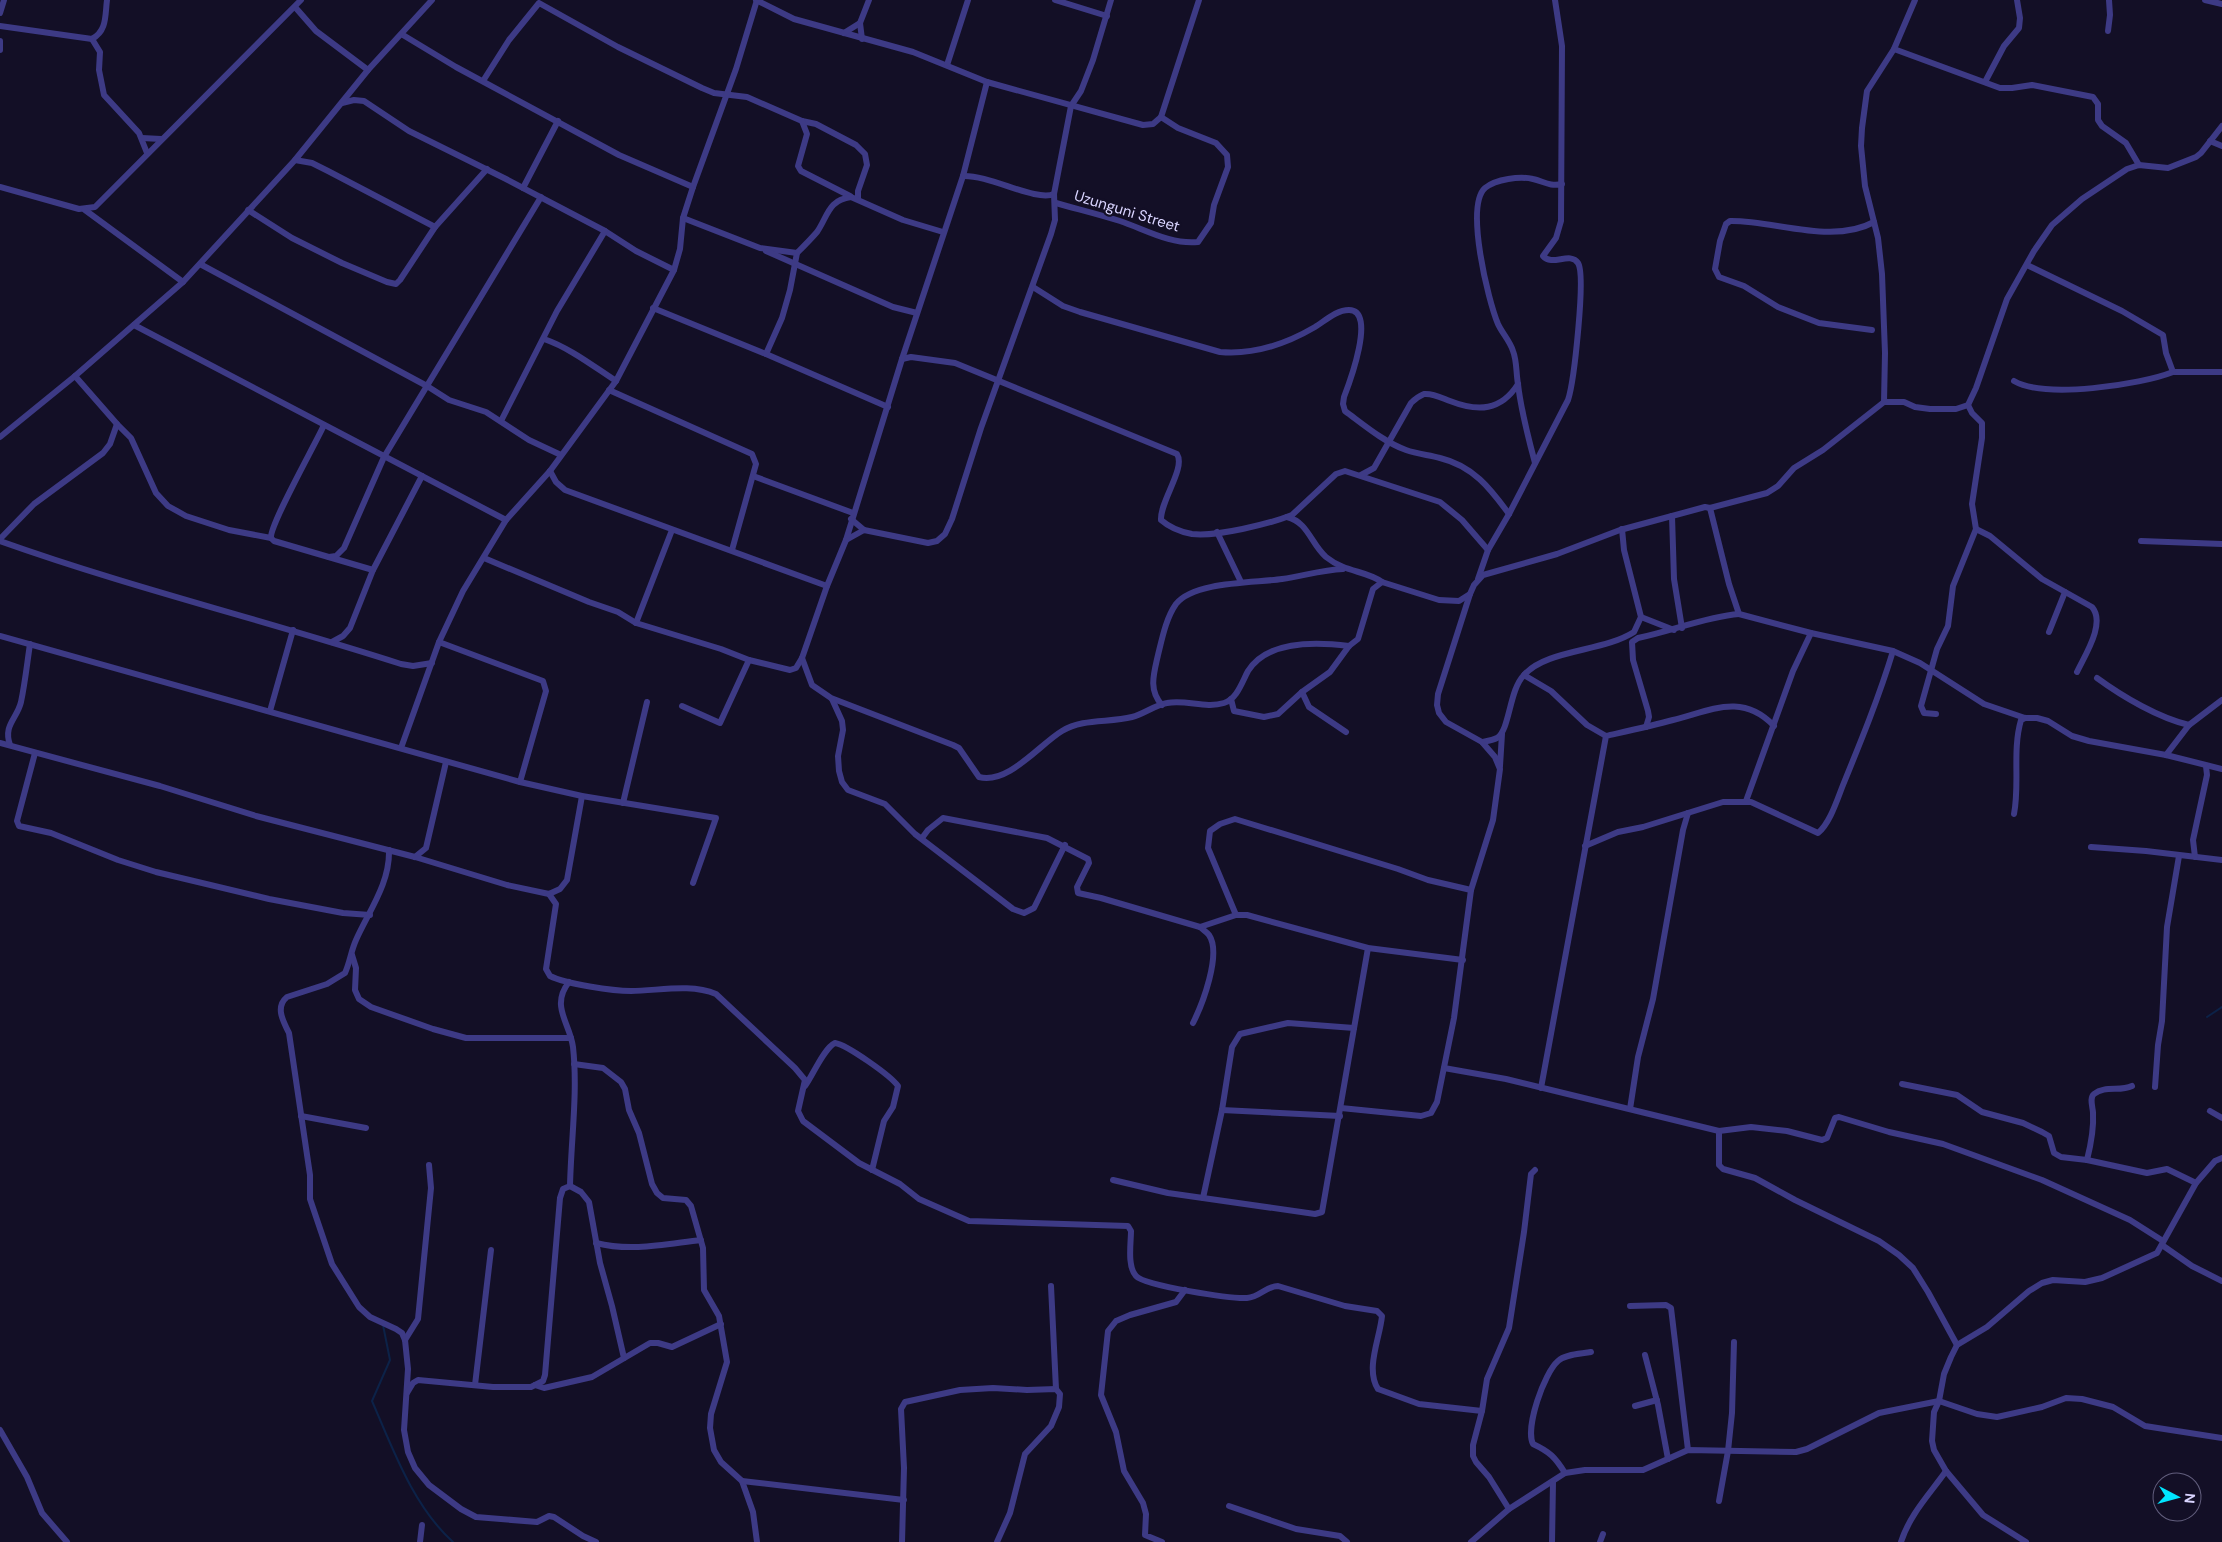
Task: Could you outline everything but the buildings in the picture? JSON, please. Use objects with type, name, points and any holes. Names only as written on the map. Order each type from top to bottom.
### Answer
[{"type":"street","points":[[0,13],[4,0]]},
{"type":"street","points":[[0,26],[92,39],[100,34],[104,25],[107,0]]},
{"type":"street","points":[[85,210],[95,207],[301,0]]},
{"type":"street","points":[[0,436],[75,376],[183,282],[295,160],[368,70],[403,35],[432,0]]},
{"type":"street","points":[[401,748],[439,642],[464,590],[506,520],[550,472],[616,381],[674,270],[680,249],[683,218],[692,187],[727,96],[757,0],[794,19],[913,52],[987,82],[1144,125],[1153,124],[1160,117],[1198,0]]},
{"type":"street","points":[[862,39],[860,23],[869,0]]},
{"type":"street","points":[[947,65],[968,0]]},
{"type":"street","points":[[1055,0],[1106,16]]},
{"type":"street","points":[[753,476],[852,516],[864,530],[928,543],[937,541],[945,534],[952,519],[962,483],[971,465],[981,428],[1033,287],[1055,220],[1056,203],[1054,194],[1071,106],[1081,91],[1093,60],[1111,0]]},
{"type":"street","points":[[1477,582],[1488,550],[1509,514],[1568,400],[1576,362],[1582,279],[1579,264],[1569,258],[1551,261],[1543,256],[1559,231],[1561,220],[1562,46],[1556,0]]},
{"type":"street","points":[[1884,402],[1885,353],[1882,274],[1878,238],[1865,186],[1861,146],[1864,104],[1867,91],[1894,49],[1915,0]]},
{"type":"street","points":[[1985,82],[2004,46],[2019,28],[2020,18],[2017,0]]},
{"type":"street","points":[[2108,31],[2109,0]]},
{"type":"street","points":[[2205,0],[2222,4]]},
{"type":"street","points":[[483,81],[509,40],[540,1],[643,59],[702,88],[727,96],[747,97],[802,121],[816,124],[846,139],[865,154],[867,165],[858,192],[858,199]]},
{"type":"street","points":[[295,7],[316,31],[368,70]]},
{"type":"street","points":[[844,33],[860,23]]},
{"type":"street","points":[[403,35],[440,58],[619,155],[692,187]]},
{"type":"street","points":[[92,39],[100,52],[99,70],[104,94],[142,138],[148,153]]},
{"type":"street","points":[[0,41],[0,50]]},
{"type":"street","points":[[1894,49],[2000,88],[2032,85],[2093,97],[2098,104],[2098,120],[2102,126],[2126,143],[2139,165]]},
{"type":"street","points":[[484,558],[589,602],[618,612],[636,623],[721,649],[749,660],[790,670],[796,668],[802,658],[827,586],[846,540],[943,232],[964,176],[987,82]]},
{"type":"street","points":[[342,103],[354,100],[364,101],[410,131],[605,231],[636,251],[674,270]]},
{"type":"street","name":"Uzunguni Street","points":[[1056,203],[1122,222],[1174,240],[1189,243],[1198,242],[1211,223],[1214,205],[1228,167],[1227,155],[1216,143],[1178,128],[1160,117]]},
{"type":"street","points":[[523,188],[558,121]]},
{"type":"street","points":[[802,121],[807,134],[798,166],[801,171],[851,197],[903,220],[943,232]]},
{"type":"street","points":[[1500,769],[1495,757],[1482,742],[1446,722],[1439,712],[1437,705],[1438,694],[1470,594],[1483,575],[1556,554],[1622,530],[1705,507],[1710,508],[1767,493],[1778,486],[1794,468],[1823,450],[1884,402],[1904,402],[1915,407],[1930,409],[1956,409],[1968,405],[1974,395],[2007,299],[2052,225],[2069,209],[2122,172],[2139,165],[2168,168],[2196,157],[2222,126]]},
{"type":"street","points":[[142,138],[161,139]]},
{"type":"street","points":[[2210,141],[2222,146]]},
{"type":"street","points":[[295,160],[312,163],[435,227]]},
{"type":"street","points":[[248,210],[308,246],[342,263],[396,284],[435,227],[487,169]]},
{"type":"street","points":[[964,176],[974,175],[1039,197],[1054,194]]},
{"type":"street","points":[[1535,463],[1518,384],[1513,350],[1498,325],[1480,250],[1476,211],[1478,196],[1486,187],[1523,177],[1550,185],[1562,184]]},
{"type":"street","points":[[0,187],[85,210],[183,282]]},
{"type":"street","points":[[329,557],[336,556],[344,548],[384,457],[540,197]]},
{"type":"street","points":[[766,354],[782,318],[798,252],[817,232],[834,203],[842,198],[851,197]]},
{"type":"street","points":[[97,218],[98,204]]},
{"type":"street","points":[[683,218],[760,248],[893,307],[917,313]]},
{"type":"street","points":[[1872,330],[1819,323],[1778,307],[1744,286],[1719,277],[1715,269],[1723,229],[1730,221],[1809,231],[1850,229],[1866,226],[1874,222]]},
{"type":"street","points":[[501,421],[557,311],[605,231]]},
{"type":"street","points":[[760,248],[798,252]]},
{"type":"street","points":[[200,264],[428,386],[449,400],[486,412],[529,440],[561,456]]},
{"type":"street","points":[[2027,265],[2122,311],[2163,336],[2166,353],[2173,372]]},
{"type":"street","points":[[1033,287],[1063,306],[1080,312],[1205,348],[1235,353],[1279,344],[1314,328],[1339,312],[1350,310],[1357,313],[1361,322],[1361,335],[1343,404],[1345,411],[1390,442],[1406,450],[1441,458],[1472,471],[1486,484],[1509,514]]},
{"type":"street","points":[[654,308],[888,406]]},
{"type":"street","points":[[134,325],[506,520]]},
{"type":"street","points":[[544,339],[566,347],[584,362],[616,381]]},
{"type":"street","points":[[902,359],[912,356],[955,363],[1177,454],[1180,458],[1179,465],[1163,505],[1161,520],[1166,525],[1192,534],[1217,532],[1287,517],[1336,474],[1345,471],[1440,502],[1457,516],[1488,550]]},
{"type":"street","points":[[2014,381],[2033,386],[2080,389],[2103,388],[2148,380],[2173,372],[2222,372]]},
{"type":"street","points":[[75,376],[131,438],[156,493],[168,506],[186,516],[229,530],[271,538],[274,541],[373,570]]},
{"type":"street","points":[[1361,475],[1374,468],[1411,403],[1418,397],[1430,394],[1470,408],[1478,408],[1504,401],[1518,384]]},
{"type":"street","points":[[609,390],[752,454],[756,464],[732,550]]},
{"type":"street","points":[[1936,714],[1928,714],[1921,709],[1937,649],[1948,626],[1953,586],[1976,529],[1972,504],[1982,438],[1982,423],[1972,413],[1968,405]]},
{"type":"street","points":[[117,424],[110,444],[103,453],[34,504],[0,540],[61,563],[293,630],[401,664],[413,666],[432,664]]},
{"type":"street","points":[[271,538],[271,529],[278,514],[289,497],[324,425]]},
{"type":"street","points":[[1374,468],[1379,481]]},
{"type":"street","points":[[550,472],[556,482],[566,490],[827,586]]},
{"type":"street","points":[[331,642],[344,636],[350,628],[373,570],[422,476]]},
{"type":"street","points":[[1710,508],[1729,584],[1739,614]]},
{"type":"street","points":[[1672,516],[1674,579],[1682,628]]},
{"type":"street","points":[[1287,517],[1299,521],[1325,556],[1343,569],[1451,602],[1460,601],[1470,594]]},
{"type":"street","points":[[1976,529],[1990,536],[2042,579],[2092,607],[2098,620],[2090,645],[2077,672]]},
{"type":"street","points":[[636,623],[672,530]]},
{"type":"street","points":[[846,540],[864,530]]},
{"type":"street","points":[[1341,1108],[1420,1116],[1431,1113],[1437,1102],[1463,960],[1471,890],[1493,820],[1500,769],[1502,734],[1514,691],[1524,675],[1541,663],[1562,655],[1603,646],[1626,638],[1634,632],[1640,617],[1624,550],[1622,530]]},
{"type":"street","points":[[1217,532],[1241,582]]},
{"type":"street","points":[[2141,541],[2222,544]]},
{"type":"street","points":[[1162,705],[1156,699],[1153,691],[1153,676],[1162,639],[1177,604],[1184,598],[1200,591],[1226,584],[1282,579],[1343,569]]},
{"type":"street","points":[[1231,699],[1234,711],[1238,713],[1271,717],[1278,714],[1302,692],[1330,672],[1349,646],[1358,639],[1373,589],[1382,582]]},
{"type":"street","points":[[2049,632],[2065,592]]},
{"type":"street","points":[[1646,727],[1649,717],[1633,660],[1632,642],[1638,638],[1682,628],[1720,616],[1739,614],[1811,633],[1893,651],[1932,670],[1984,704],[2025,718],[2037,718],[2048,721],[2072,736],[2089,741],[2166,755],[2222,769]]},
{"type":"street","points":[[1640,617],[1674,630]]},
{"type":"street","points":[[270,710],[293,630]]},
{"type":"street","points":[[1746,801],[1793,671],[1811,633]]},
{"type":"street","points":[[0,636],[156,681],[270,710],[282,716],[520,782],[582,796],[716,818],[693,883]]},
{"type":"street","points":[[439,642],[543,681],[546,691],[520,782]]},
{"type":"street","points":[[802,658],[812,685],[832,698],[959,748],[975,772],[985,778],[1000,775],[1028,759],[1065,729],[1101,720],[1132,717],[1167,703],[1222,704],[1231,699],[1249,669],[1257,660],[1281,648],[1314,643],[1349,646]]},
{"type":"street","points":[[10,745],[7,737],[10,721],[20,706],[30,644]]},
{"type":"street","points":[[1585,846],[1618,832],[1643,827],[1723,802],[1751,802],[1818,833],[1821,831],[1833,808],[1859,747],[1876,705],[1893,651]]},
{"type":"street","points":[[682,706],[720,723],[749,660]]},
{"type":"street","points":[[1524,675],[1551,691],[1587,725],[1606,736],[1646,727],[1712,708],[1739,707],[1762,716],[1774,726]]},
{"type":"street","points":[[2097,678],[2131,700],[2174,722],[2189,725]]},
{"type":"street","points":[[1302,692],[1309,707],[1346,732]]},
{"type":"street","points":[[832,698],[840,715],[843,730],[838,756],[842,782],[848,790],[859,796],[884,804],[922,838],[1012,909],[1024,913],[1029,912],[1039,900],[1065,845]]},
{"type":"street","points":[[2166,755],[2189,725],[2222,700]]},
{"type":"street","points":[[623,803],[647,702]]},
{"type":"street","points":[[2014,814],[2017,800],[2017,735],[2021,720],[2025,718]]},
{"type":"street","points":[[1482,742],[1495,739],[1502,734]]},
{"type":"street","points":[[1541,1088],[1606,736]]},
{"type":"street","points":[[0,743],[160,786],[256,816],[415,857],[507,885],[549,894],[560,889],[567,880],[582,796]]},
{"type":"street","points":[[35,752],[17,821],[19,826],[51,833],[118,860],[156,872],[269,899],[343,913],[370,915]]},
{"type":"street","points":[[431,862],[426,848],[446,762]]},
{"type":"street","points":[[2195,857],[2193,840],[2207,775],[2206,766]]},
{"type":"street","points":[[1630,1108],[1638,1057],[1652,999],[1683,830],[1688,813]]},
{"type":"street","points":[[922,838],[939,820],[949,818],[1047,838],[1065,845],[1088,858],[1089,864],[1077,887],[1078,893],[1200,927],[1209,934],[1213,945],[1212,965],[1202,1005],[1193,1023]]},
{"type":"street","points":[[1236,915],[1222,876],[1208,848],[1210,831],[1220,824],[1235,819],[1428,880],[1471,890]]},
{"type":"street","points":[[2091,847],[2222,860]]},
{"type":"street","points":[[415,857],[426,848]]},
{"type":"street","points":[[389,850],[390,864],[386,877],[370,915],[360,930],[345,973],[337,979],[310,991],[291,995],[282,1001],[281,1014],[289,1033],[310,1175],[310,1200],[315,1220],[332,1264],[359,1307],[370,1317],[402,1333],[405,1340],[408,1369],[404,1430],[408,1452],[414,1468],[429,1485],[461,1510],[476,1518],[537,1522],[549,1516],[554,1517],[596,1542]]},
{"type":"street","points":[[2155,1087],[2162,1021],[2167,927],[2179,856]]},
{"type":"street","points":[[549,894],[556,904],[547,973],[556,979],[569,982],[628,991],[685,988],[708,991],[721,998],[748,1026],[795,1068],[805,1080],[798,1111],[800,1117],[859,1163],[900,1184],[919,1199],[969,1221],[1128,1226],[1131,1231],[1132,1269],[1135,1276],[1148,1282],[1231,1298],[1256,1297],[1269,1287],[1278,1286],[1345,1306],[1377,1311],[1382,1316],[1374,1361],[1375,1380],[1378,1389],[1419,1404],[1482,1411]]},
{"type":"street","points":[[1200,927],[1236,915],[1263,919],[1368,948],[1463,960]]},
{"type":"street","points":[[1113,1180],[1168,1193],[1319,1214],[1323,1209],[1368,948]]},
{"type":"street","points":[[351,952],[356,968],[355,990],[359,999],[371,1007],[433,1029],[466,1038],[571,1038]]},
{"type":"street","points":[[569,982],[562,991],[561,1003],[564,1023],[571,1038],[574,1064],[570,1186]]},
{"type":"street","points":[[1203,1198],[1222,1110],[1232,1046],[1240,1034],[1288,1023],[1354,1028]]},
{"type":"street","points":[[805,1086],[827,1050],[835,1043],[849,1049],[893,1080],[898,1086],[893,1107],[884,1121],[872,1170]]},
{"type":"street","points":[[574,1064],[603,1068],[621,1082],[639,1133],[654,1188],[666,1200],[688,1202],[701,1240],[705,1267],[704,1290],[719,1316],[727,1362],[711,1414],[710,1428],[716,1455],[742,1481],[753,1512],[757,1542]]},
{"type":"street","points":[[1444,1068],[1471,1072],[1719,1130],[1751,1127],[1786,1131],[1822,1140],[1827,1138],[1835,1118],[1839,1117],[1889,1132],[1943,1144],[2042,1180],[2130,1220],[2192,1266],[2222,1281]]},
{"type":"street","points":[[1902,1084],[1958,1095],[1982,1112],[2023,1123],[2049,1136],[2057,1156],[2087,1160],[2147,1173],[2159,1169],[2167,1169],[2196,1182]]},
{"type":"street","points":[[2087,1160],[2094,1126],[2091,1099],[2094,1094],[2106,1089],[2127,1089],[2132,1086]]},
{"type":"street","points":[[1222,1110],[1340,1116]]},
{"type":"street","points":[[2210,1111],[2222,1118]]},
{"type":"street","points":[[301,1116],[366,1128]]},
{"type":"street","points":[[1719,1130],[1718,1160],[1719,1165],[1723,1169],[1755,1178],[1879,1241],[1899,1255],[1913,1268],[1957,1345]]},
{"type":"street","points":[[2026,1542],[1983,1515],[1946,1471],[1934,1450],[1932,1441],[1934,1412],[1939,1401],[1944,1374],[1957,1345],[1987,1327],[2029,1291],[2042,1283],[2053,1280],[2085,1282],[2102,1278],[2157,1253],[2196,1182],[2210,1166],[2222,1158]]},
{"type":"street","points":[[405,1340],[418,1319],[431,1188],[430,1164]]},
{"type":"street","points":[[1509,1509],[1473,1456],[1473,1445],[1482,1411],[1487,1379],[1510,1328],[1531,1174],[1535,1170]]},
{"type":"street","points":[[535,1385],[543,1381],[546,1369],[555,1240],[560,1198],[562,1189],[570,1186],[581,1192],[589,1202],[596,1243],[624,1358]]},
{"type":"street","points":[[596,1243],[614,1248],[630,1248],[701,1240]]},
{"type":"street","points":[[475,1385],[491,1250]]},
{"type":"street","points":[[997,1542],[1010,1513],[1025,1454],[1046,1434],[1059,1407],[1060,1394],[1056,1389],[1051,1286]]},
{"type":"street","points":[[1162,1542],[1145,1535],[1146,1514],[1143,1503],[1124,1471],[1116,1432],[1101,1395],[1101,1382],[1108,1332],[1111,1326],[1144,1309],[1176,1302],[1185,1290]]},
{"type":"street","points":[[1630,1306],[1666,1305],[1671,1308],[1688,1450]]},
{"type":"street","points":[[406,1394],[413,1383],[418,1380],[493,1387],[535,1385],[544,1388],[592,1377],[650,1343],[658,1343],[668,1347],[675,1346],[721,1324]]},
{"type":"street","points":[[1719,1501],[1728,1451],[1732,1413],[1734,1342]]},
{"type":"street","points":[[1565,1473],[1555,1458],[1546,1450],[1533,1444],[1531,1439],[1535,1412],[1546,1377],[1557,1361],[1563,1357],[1591,1352]]},
{"type":"street","points":[[1645,1355],[1657,1400],[1668,1459]]},
{"type":"street","points":[[902,1542],[904,1442],[901,1409],[905,1402],[960,1390],[993,1388],[1056,1389]]},
{"type":"street","points":[[1474,1541],[1509,1509],[1565,1473],[1585,1470],[1643,1470],[1688,1450],[1796,1452],[1807,1449],[1879,1413],[1939,1401],[1977,1414],[1997,1417],[2042,1407],[2066,1398],[2082,1398],[2113,1407],[2145,1426],[2222,1438]]},
{"type":"street","points":[[1635,1406],[1657,1400]]},
{"type":"street","points":[[0,1430],[27,1477],[42,1513],[67,1542]]},
{"type":"street","points":[[1902,1542],[1906,1527],[1916,1510],[1946,1471]]},
{"type":"street","points":[[742,1481],[904,1500]]},
{"type":"street","points":[[1552,1542],[1553,1482]]},
{"type":"street","points":[[1229,1506],[1296,1529],[1340,1536],[1348,1542]]},
{"type":"street","points":[[420,1542],[422,1525]]},
{"type":"street","points":[[1600,1542],[1603,1534]]},
{"type":"waterway","points":[[2207,1017],[2222,1007]]},
{"type":"waterway","points":[[383,1325],[390,1360],[372,1401],[396,1457],[415,1494],[426,1512],[453,1542]]}]
